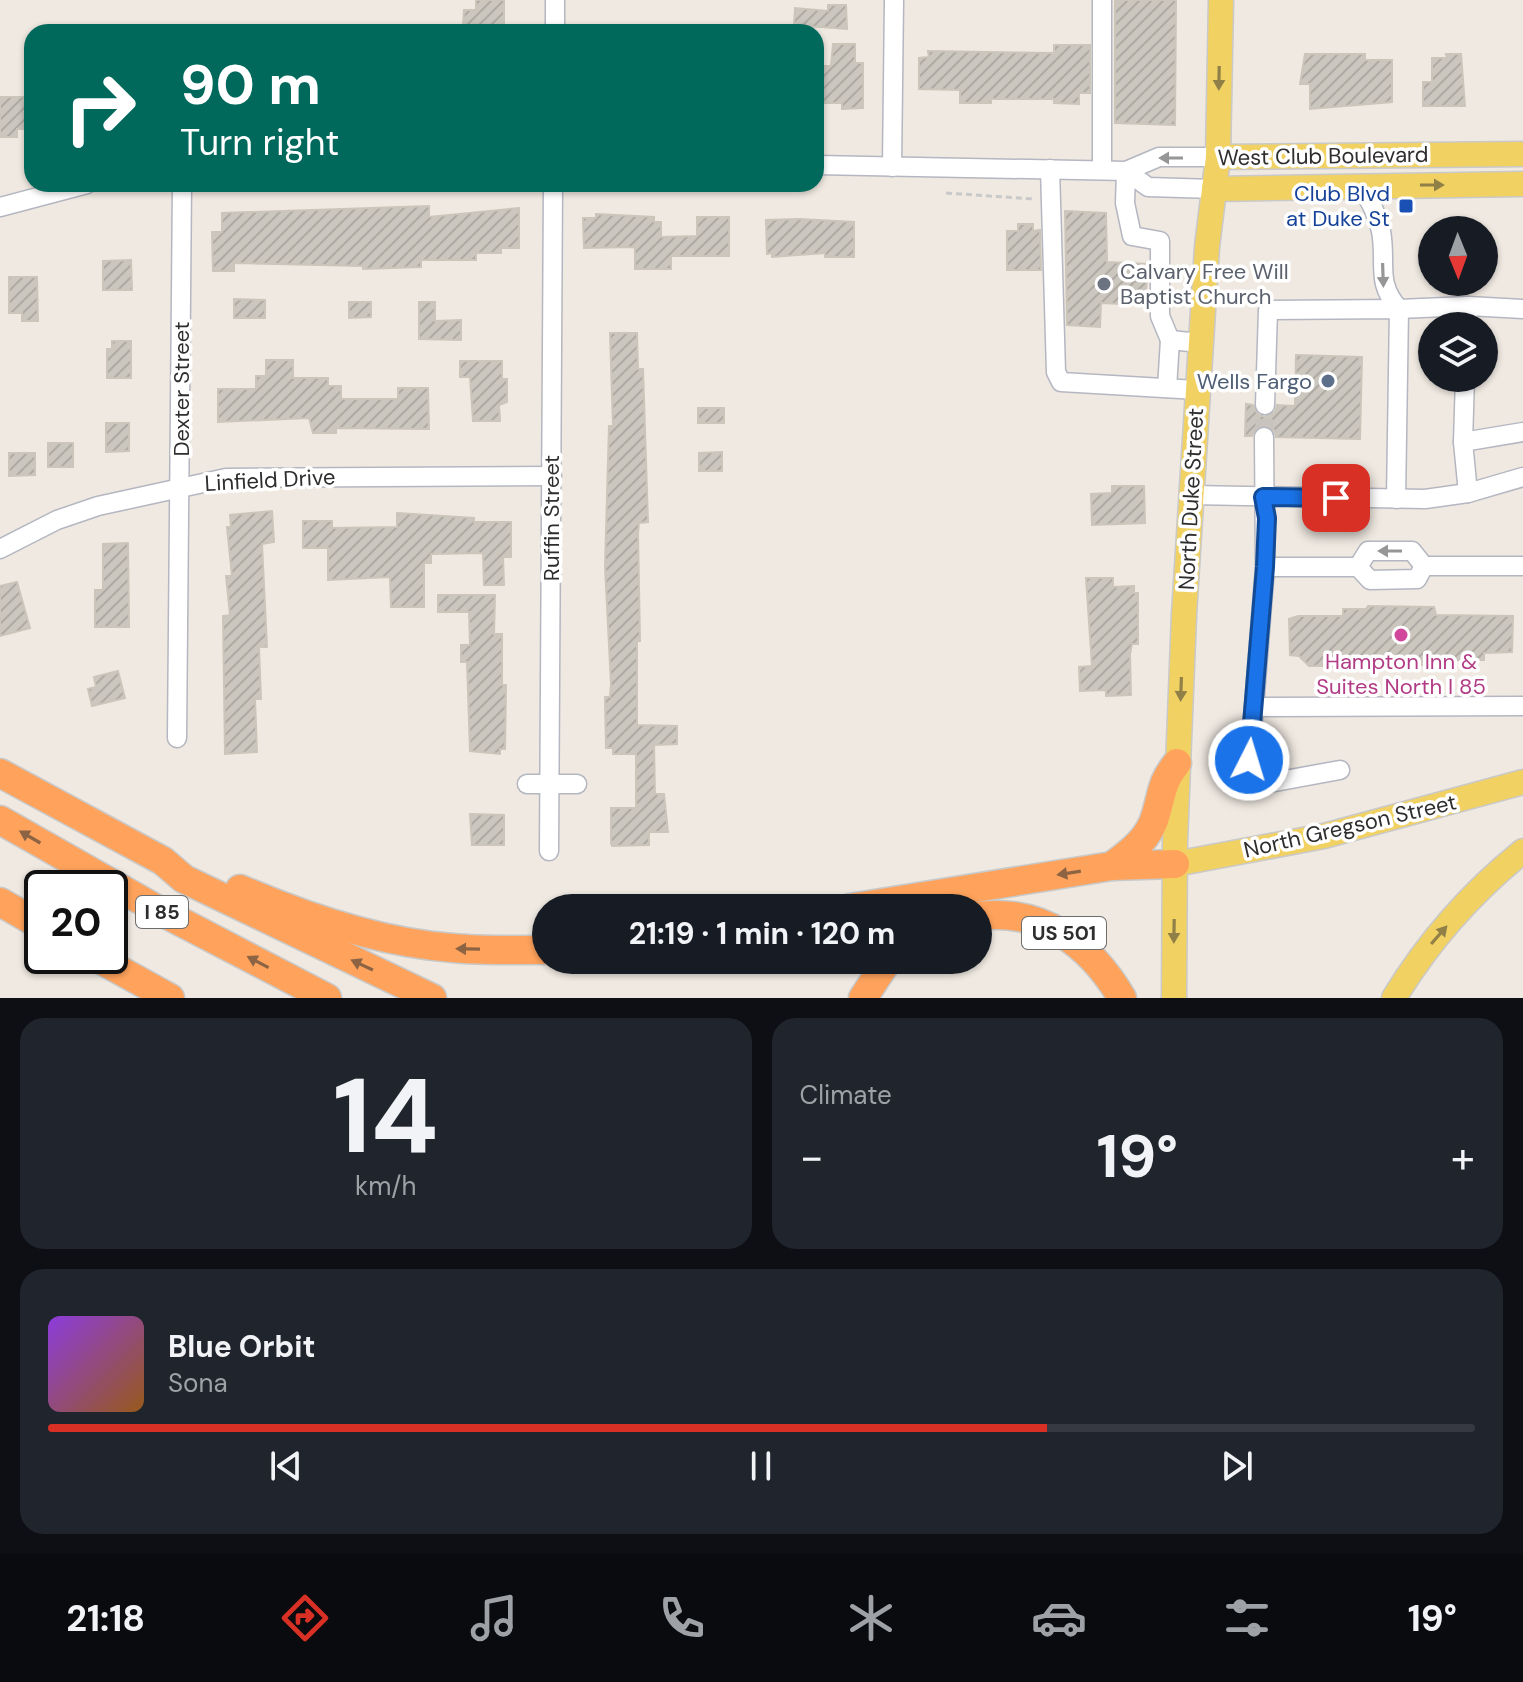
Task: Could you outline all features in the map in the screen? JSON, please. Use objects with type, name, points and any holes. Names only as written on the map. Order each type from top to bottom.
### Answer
[{"type":"highway","points":[[1112,866],[1133,850],[1151,828],[1162,782],[1177,763]]},
{"type":"highway","points":[[0,773],[163,861],[184,879],[432,998]]},
{"type":"highway","name":"I 85","points":[[0,820],[160,911],[327,998]]},
{"type":"highway","points":[[163,861],[190,868],[332,922],[403,940],[452,948],[532,950]]},
{"type":"highway","points":[[937,894],[1112,866],[1175,864]]},
{"type":"highway","points":[[0,902],[24,916]]},
{"type":"highway","name":"US 501","points":[[992,916],[1015,916],[1038,922],[1071,938],[1106,969],[1122,998]]},
{"type":"highway","points":[[122,974],[146,989],[170,998]]},
{"type":"highway","points":[[863,998],[879,974]]},
{"type":"main road","name":"North Duke Street","points":[[1174,998],[1177,763],[1200,343],[1218,157],[1221,0]]},
{"type":"main road","name":"West Club Boulevard","points":[[1218,157],[1523,154]]},
{"type":"main road","name":"West Club Boulevard","points":[[1214,189],[1523,184]]},
{"type":"main road","name":"North Gregson Street","points":[[1175,864],[1324,836],[1523,782]]},
{"type":"main road","points":[[1394,998],[1427,949],[1458,913],[1523,851]]},
{"type":"street","points":[[555,0],[555,24]]},
{"type":"street","points":[[892,167],[894,0]]},
{"type":"street","points":[[1102,0],[1102,170]]},
{"type":"street","name":"West Club Boulevard","points":[[824,165],[1126,171],[1159,157],[1218,157]]},
{"type":"street","points":[[1050,169],[1056,372],[1061,382],[1197,390]]},
{"type":"street","points":[[1126,171],[1125,203],[1132,236],[1160,241],[1160,316],[1170,340],[1167,388]]},
{"type":"street","name":"West Club Boulevard","points":[[1126,171],[1148,187],[1214,189]]},
{"type":"street","points":[[1360,185],[1375,207],[1382,234],[1384,292],[1399,309],[1396,499]]},
{"type":"street","points":[[0,207],[57,192]]},
{"type":"street","name":"Dexter Street","points":[[177,738],[182,192]]},
{"type":"street","name":"Ruffin Street","points":[[549,851],[553,192]]},
{"type":"street","points":[[1468,306],[1468,312]]},
{"type":"street","points":[[1265,405],[1268,310],[1468,306],[1523,309]]},
{"type":"street","points":[[1170,340],[1200,343]]},
{"type":"street","points":[[1465,392],[1463,442],[1468,493]]},
{"type":"street","points":[[1463,442],[1523,432]]},
{"type":"street","points":[[1264,437],[1265,567],[1247,787],[1340,770]]},
{"type":"street","name":"Linfield Drive","points":[[0,549],[57,520],[180,487],[262,477],[552,476]]},
{"type":"street","points":[[1191,495],[1448,498],[1523,477]]},
{"type":"street","points":[[1358,567],[1368,551],[1412,551],[1424,566]]},
{"type":"street","points":[[1265,567],[1358,567],[1370,580],[1398,581],[1417,579],[1424,566]]},
{"type":"street","points":[[1424,566],[1523,566]]},
{"type":"street","points":[[1254,707],[1523,706]]},
{"type":"street","points":[[527,784],[577,784]]},
{"type":"path","points":[[946,193],[1052,200]]},
{"type":"building","points":[[476,0],[504,0],[504,24],[463,24],[464,10],[476,10]]},
{"type":"building","points":[[1115,0],[1176,0],[1175,125],[1115,123]]},
{"type":"building","points":[[828,5],[846,5],[847,29],[824,27],[824,24],[794,24],[795,8],[828,11]]},
{"type":"building","points":[[833,44],[855,44],[855,63],[863,63],[863,108],[842,109],[842,103],[824,103],[824,66],[831,66]]},
{"type":"building","points":[[1054,45],[1090,45],[1090,93],[1079,93],[1079,104],[1054,103],[1054,99],[991,99],[991,103],[960,103],[960,90],[919,89],[919,58],[929,57],[928,51],[1054,53]]},
{"type":"building","points":[[1305,54],[1365,54],[1365,60],[1392,60],[1392,102],[1310,109],[1310,84],[1300,84]]},
{"type":"building","points":[[1446,54],[1461,54],[1465,106],[1423,106],[1423,82],[1432,82],[1432,58],[1447,58]]},
{"type":"building","points":[[0,97],[24,97],[24,129],[17,129],[17,137],[0,137]]},
{"type":"building","points":[[429,206],[429,217],[519,208],[519,248],[501,248],[501,253],[476,253],[476,260],[421,260],[421,267],[363,269],[363,266],[234,263],[234,271],[213,271],[212,232],[222,232],[222,213]]},
{"type":"building","name":"Calvary Free Will Baptist Church","points":[[1065,211],[1106,213],[1107,262],[1148,264],[1145,305],[1101,303],[1100,327],[1067,325]]},
{"type":"building","points":[[596,214],[654,217],[654,222],[661,222],[661,237],[697,236],[697,217],[729,217],[729,256],[671,256],[671,269],[635,269],[635,247],[584,248],[583,218],[596,218]]},
{"type":"building","points":[[766,220],[854,222],[854,257],[825,257],[825,253],[772,257],[772,253],[767,254]]},
{"type":"building","points":[[1018,224],[1033,224],[1033,231],[1040,230],[1041,270],[1007,270],[1007,231],[1018,231]]},
{"type":"building","points":[[131,260],[132,290],[103,290],[103,261]]},
{"type":"building","points":[[9,277],[37,277],[38,321],[22,321],[22,313],[9,313]]},
{"type":"building","points":[[234,299],[265,300],[265,318],[234,318]]},
{"type":"building","points":[[349,302],[371,302],[371,317],[349,318]]},
{"type":"building","points":[[419,302],[435,302],[435,321],[461,320],[461,340],[419,339]]},
{"type":"building","points":[[610,333],[637,333],[638,369],[643,369],[648,522],[639,523],[638,534],[640,641],[637,641],[637,725],[677,726],[677,744],[654,745],[655,794],[664,794],[668,832],[649,832],[649,845],[612,846],[611,843],[611,808],[636,808],[636,754],[613,754],[613,748],[606,748],[605,697],[610,697],[611,684],[605,567],[609,426],[613,426]]},
{"type":"building","points":[[112,341],[131,341],[131,378],[107,378],[107,349],[112,349]]},
{"type":"building","name":"Wells Fargo","points":[[1296,355],[1362,357],[1360,439],[1276,437],[1274,430],[1265,425],[1257,427],[1252,436],[1245,436],[1246,404],[1253,405],[1258,415],[1265,417],[1275,412],[1277,405],[1295,406]]},
{"type":"building","points":[[266,360],[293,360],[293,378],[328,378],[328,386],[341,386],[341,399],[398,399],[398,388],[428,388],[429,429],[336,428],[336,433],[313,433],[309,418],[218,422],[218,389],[256,389],[256,376],[266,376]]},
{"type":"building","points":[[460,361],[502,361],[502,379],[507,379],[507,402],[499,405],[500,421],[473,421],[470,377],[460,377]]},
{"type":"building","points":[[698,408],[724,408],[724,423],[698,423]]},
{"type":"building","points":[[106,423],[129,423],[129,451],[106,452]]},
{"type":"building","points":[[48,443],[73,443],[73,467],[48,467]]},
{"type":"building","points":[[722,452],[722,471],[699,471],[699,453]]},
{"type":"building","points":[[9,453],[35,453],[35,475],[9,476]]},
{"type":"building","points":[[1112,486],[1144,486],[1145,523],[1092,525],[1091,494],[1112,493]]},
{"type":"building","points":[[272,511],[274,542],[262,544],[267,647],[259,647],[261,699],[255,699],[257,752],[225,754],[223,616],[230,615],[226,576],[232,576],[227,527],[231,527],[230,515]]},
{"type":"building","points":[[397,513],[474,518],[474,522],[511,522],[511,557],[503,557],[504,585],[484,585],[483,553],[431,554],[431,563],[424,563],[424,607],[391,607],[390,577],[328,580],[328,548],[303,548],[303,521],[332,521],[332,528],[397,527]]},
{"type":"building","points":[[128,543],[129,627],[95,627],[95,590],[103,590],[103,544]]},
{"type":"building","points":[[1086,578],[1113,578],[1113,587],[1134,586],[1134,593],[1138,593],[1138,644],[1132,644],[1130,654],[1131,695],[1106,696],[1106,690],[1080,691],[1079,667],[1092,666]]},
{"type":"building","points":[[17,582],[30,628],[0,636],[0,586]]},
{"type":"building","points":[[438,595],[495,595],[494,634],[502,634],[502,685],[506,685],[505,749],[500,749],[500,754],[470,751],[467,662],[461,662],[461,645],[470,645],[469,612],[438,612]]},
{"type":"building","name":"Hampton Inn & Suites North I 85","points":[[1368,606],[1434,607],[1436,615],[1513,616],[1512,652],[1484,653],[1484,660],[1432,660],[1430,665],[1309,666],[1299,656],[1290,655],[1289,619],[1298,616],[1343,616],[1343,609],[1366,609]]},
{"type":"building","points":[[118,671],[125,698],[92,706],[88,689],[96,687],[94,677]]},
{"type":"building","points":[[470,814],[504,815],[504,845],[472,845]]},
{"type":"tunnel","points":[[1264,437],[1265,405]]},
{"type":"place","name":"Club Blvd at Duke St","points":[[1406,206]]},
{"type":"place","name":"Calvary Free Will Baptist Church","points":[[1104,284]]},
{"type":"place","name":"Wells Fargo","points":[[1328,381]]},
{"type":"place","name":"Hampton Inn & Suites North I 85","points":[[1401,635]]},
{"type":"route","points":[[1249,760],[1265,567],[1267,518],[1263,497],[1336,498]]}]
